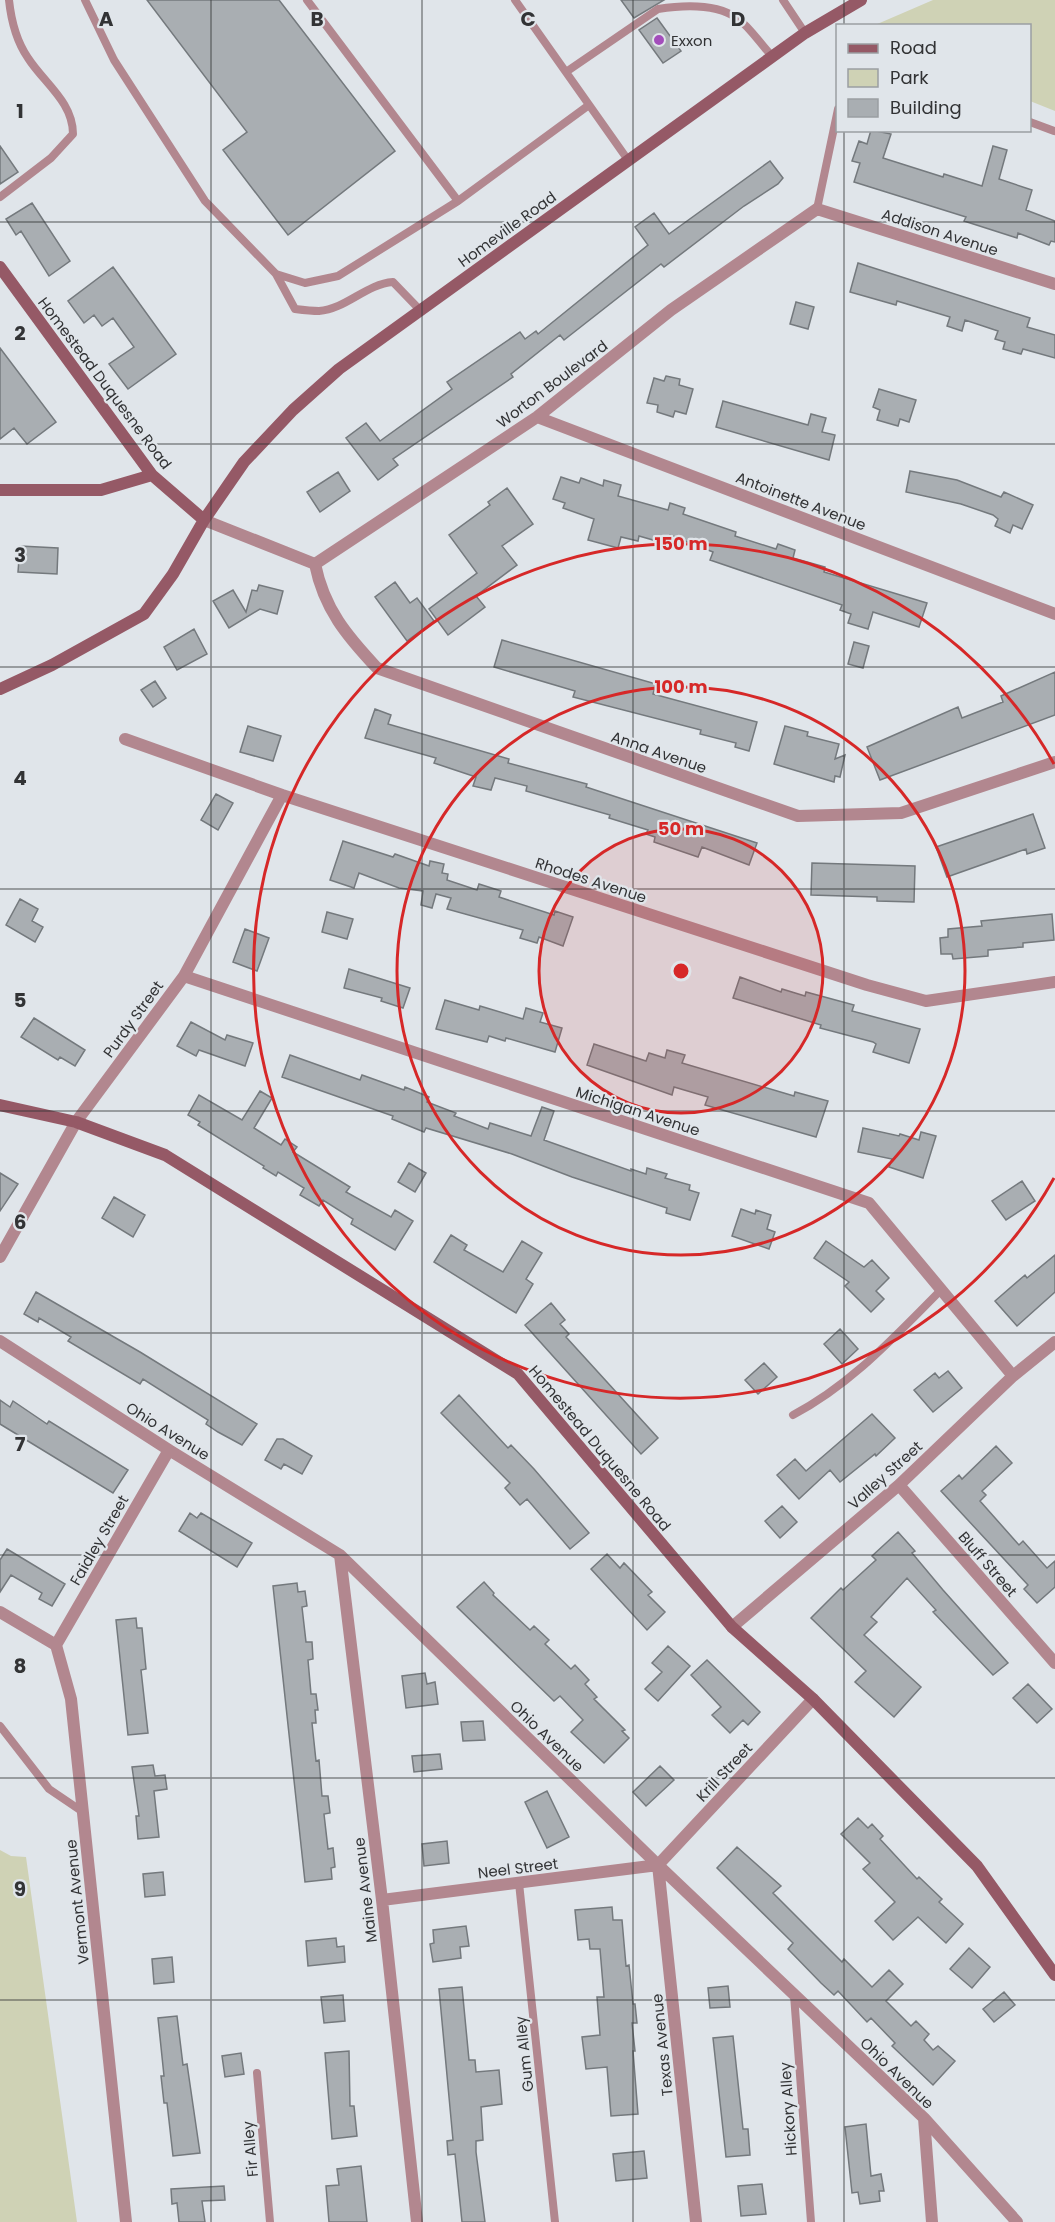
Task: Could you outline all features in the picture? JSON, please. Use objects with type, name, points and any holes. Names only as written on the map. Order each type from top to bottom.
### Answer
[{"type":"street","name":"Homeville Road","points":[[204,520],[244,462],[293,410],[339,369],[772,56],[805,33],[861,0]]},
{"type":"street","name":"Addison Avenue","points":[[817,209],[1055,284]]},
{"type":"street","name":"Worton Boulevard","points":[[315,564],[537,417],[671,310],[817,209]]},
{"type":"street","name":"Homestead Duquesne Road","points":[[0,267],[152,474],[204,520]]},
{"type":"street","name":"Antoinette Avenue","points":[[537,417],[1055,614]]},
{"type":"street","points":[[0,490],[101,490],[152,474]]},
{"type":"street","points":[[0,689],[52,664],[144,614],[173,574],[204,520],[315,564]]},
{"type":"street","name":"Anna Avenue","points":[[315,564],[320,587],[344,634],[377,668],[798,816],[901,813],[1055,762]]},
{"type":"street","name":"Rhodes Avenue","points":[[125,740],[282,795],[867,985],[926,1001],[1055,982]]},
{"type":"street","name":"Purdy Street","points":[[0,1257],[76,1122],[184,976],[282,795]]},
{"type":"street","name":"Michigan Avenue","points":[[184,976],[869,1203],[1013,1376]]},
{"type":"street","name":"Homestead Duquesne Road","points":[[0,1105],[76,1122],[165,1155],[518,1374],[732,1627],[813,1699],[977,1866],[1055,1975]]},
{"type":"street","name":"Ohio Avenue","points":[[0,1341],[169,1450],[340,1555],[657,1865],[924,2118],[1017,2222]]},
{"type":"street","name":"Valley Street","points":[[732,1627],[899,1485],[1013,1376],[1055,1342]]},
{"type":"street","name":"Faidley Street","points":[[56,1645],[169,1450]]},
{"type":"street","name":"Bluff Street","points":[[899,1485],[1055,1663]]},
{"type":"street","name":"Maine Avenue","points":[[340,1555],[382,1900],[417,2222]]},
{"type":"street","points":[[0,1612],[56,1645]]},
{"type":"street","name":"Vermont Avenue","points":[[56,1645],[71,1699],[126,2222]]},
{"type":"street","name":"Krill Street","points":[[657,1865],[813,1699]]},
{"type":"street","name":"Neel Street","points":[[382,1900],[657,1865]]},
{"type":"street","name":"Texas Avenue","points":[[657,1865],[696,2222]]},
{"type":"street","points":[[924,2118],[932,2222]]},
{"type":"lane","points":[[0,197],[51,158],[73,134],[73,122],[62,100],[27,57],[11,16],[9,0]]},
{"type":"lane","points":[[85,0],[114,60],[205,201],[276,274],[295,309],[320,311],[354,297],[378,283],[393,282],[420,310]]},
{"type":"lane","points":[[307,0],[458,201]]},
{"type":"lane","points":[[515,0],[628,160]]},
{"type":"lane","points":[[783,0],[805,33]]},
{"type":"lane","points":[[566,72],[658,9],[676,6],[711,8],[737,18],[772,56]]},
{"type":"lane","points":[[276,274],[305,283],[338,276],[458,201],[590,105]]},
{"type":"lane","points":[[817,209],[836,114]]},
{"type":"lane","points":[[1031,123],[1054,131]]},
{"type":"lane","points":[[793,1415],[824,1399],[846,1382],[941,1290]]},
{"type":"lane","points":[[0,1726],[49,1789],[83,1812]]},
{"type":"lane","name":"Gum Alley","points":[[519,1883],[555,2222]]},
{"type":"lane","name":"Hickory Alley","points":[[794,1995],[811,2222]]},
{"type":"lane","name":"Fir Alley","points":[[256,2073],[270,2222]]},
{"type":"green space","points":[[933,0],[1055,0],[1055,111],[1031,101],[1031,24],[877,24]]},
{"type":"green space","points":[[0,1850],[11,1856],[26,1857],[77,2222],[0,2222]]},
{"type":"building","points":[[147,0],[279,0],[395,151],[288,235],[223,150],[247,132]]},
{"type":"building","points":[[621,0],[664,0],[634,18]]},
{"type":"building","name":"Exxon","points":[[657,18],[681,51],[663,63],[639,30]]},
{"type":"building","points":[[870,132],[891,134],[883,158],[943,177],[944,174],[982,186],[993,146],[1007,150],[999,179],[1032,190],[1026,210],[1055,221],[1055,242],[1051,241],[1049,245],[1018,233],[1017,238],[964,221],[966,217],[854,182],[860,163],[852,161],[859,141],[867,144]]},
{"type":"building","points":[[0,146],[18,172],[0,184]]},
{"type":"building","points":[[770,161],[783,178],[778,184],[744,206],[664,267],[661,264],[564,340],[560,335],[511,374],[513,377],[393,459],[398,465],[378,480],[346,438],[366,423],[380,441],[452,389],[447,382],[520,332],[525,339],[536,331],[538,334],[648,245],[635,227],[654,213],[669,234]]},
{"type":"building","points":[[32,203],[70,261],[49,276],[21,231],[16,235],[6,219]]},
{"type":"building","points":[[858,263],[1030,318],[1027,327],[1055,335],[1055,358],[1023,349],[1021,354],[1003,349],[1005,342],[995,339],[998,331],[965,320],[962,331],[947,326],[950,317],[897,301],[896,305],[850,292]]},
{"type":"building","points":[[113,267],[176,354],[128,389],[109,364],[134,347],[113,318],[102,326],[94,315],[84,323],[68,301]]},
{"type":"building","points":[[796,302],[814,307],[808,329],[790,324]]},
{"type":"building","points":[[0,348],[56,422],[27,444],[14,428],[0,439]]},
{"type":"building","points":[[666,376],[680,379],[679,385],[693,389],[686,414],[675,411],[673,417],[657,412],[658,405],[647,403],[654,378],[664,381]]},
{"type":"building","points":[[879,389],[916,400],[909,422],[900,419],[898,426],[877,420],[880,410],[873,407]]},
{"type":"building","points":[[723,401],[808,425],[811,414],[826,418],[822,432],[835,435],[829,460],[716,427]]},
{"type":"building","points":[[910,471],[957,480],[1001,497],[1004,492],[1033,505],[1022,529],[1013,525],[1010,533],[995,526],[998,519],[993,515],[961,504],[906,492]]},
{"type":"building","points":[[338,472],[350,491],[320,512],[307,492]]},
{"type":"building","points":[[561,477],[579,483],[581,478],[603,486],[604,480],[621,485],[618,496],[668,510],[670,503],[685,508],[683,514],[736,532],[735,536],[776,549],[778,544],[795,550],[793,558],[825,567],[824,572],[927,603],[919,627],[873,612],[868,629],[848,623],[851,614],[840,610],[842,605],[710,560],[713,552],[670,535],[667,544],[639,536],[638,541],[621,537],[618,548],[588,540],[594,519],[563,508],[565,503],[553,499]]},
{"type":"building","points":[[507,488],[533,524],[502,546],[517,565],[476,596],[485,607],[448,635],[429,609],[477,573],[449,535],[490,505],[488,502]]},
{"type":"building","points":[[20,546],[58,548],[57,574],[18,572]]},
{"type":"building","points":[[395,582],[410,603],[417,598],[434,621],[407,641],[375,597]]},
{"type":"building","points":[[259,585],[283,591],[277,614],[260,609],[229,628],[213,601],[233,590],[246,612],[252,590],[257,591]]},
{"type":"building","points":[[194,629],[207,654],[177,670],[164,647]]},
{"type":"building","points":[[502,640],[656,684],[653,694],[757,722],[749,751],[735,747],[736,743],[700,734],[701,730],[573,697],[575,691],[494,667]]},
{"type":"building","points":[[854,642],[869,646],[863,668],[848,664]]},
{"type":"building","points":[[1055,672],[1055,715],[880,780],[867,747],[958,707],[962,718],[1003,702],[1001,696]]},
{"type":"building","points":[[155,681],[166,698],[153,707],[141,690]]},
{"type":"building","points":[[375,709],[391,715],[388,724],[509,759],[508,763],[587,784],[586,787],[757,843],[749,865],[702,847],[698,857],[654,842],[655,837],[646,834],[648,830],[609,818],[610,815],[526,791],[527,786],[495,778],[491,790],[473,786],[476,777],[434,763],[436,758],[365,738]]},
{"type":"building","points":[[248,726],[281,736],[273,761],[240,752]]},
{"type":"building","points":[[785,726],[808,732],[807,736],[839,744],[835,759],[845,755],[840,777],[835,776],[834,782],[774,764]]},
{"type":"building","points":[[216,794],[233,803],[218,830],[201,820]]},
{"type":"building","points":[[1033,814],[1045,848],[1027,854],[1026,849],[947,877],[936,847]]},
{"type":"building","points":[[343,841],[393,857],[395,854],[429,866],[430,861],[444,864],[442,873],[448,874],[447,880],[477,890],[479,884],[501,891],[499,897],[554,915],[555,911],[573,917],[563,946],[539,937],[537,943],[520,938],[523,930],[447,909],[451,898],[436,894],[432,908],[421,905],[423,891],[399,888],[359,873],[354,888],[330,880]]},
{"type":"building","points":[[812,863],[915,866],[914,902],[877,901],[877,897],[811,895]]},
{"type":"building","points":[[20,899],[38,909],[32,921],[43,927],[35,942],[6,925]]},
{"type":"building","points":[[327,912],[353,919],[347,939],[322,932]]},
{"type":"building","points":[[1052,914],[1054,940],[1023,943],[1023,947],[988,950],[988,956],[953,959],[952,954],[941,954],[940,938],[948,937],[948,929],[982,926],[981,921]]},
{"type":"building","points":[[245,929],[269,938],[257,971],[233,962]]},
{"type":"building","points":[[349,969],[410,988],[403,1008],[381,1001],[382,998],[344,988]]},
{"type":"building","points":[[740,977],[781,992],[782,989],[805,996],[806,992],[854,1005],[852,1011],[920,1029],[909,1063],[873,1052],[876,1044],[873,1042],[820,1028],[821,1025],[733,998]]},
{"type":"building","points":[[445,1000],[479,1010],[480,1006],[523,1019],[526,1008],[543,1013],[540,1022],[562,1028],[555,1052],[506,1038],[505,1041],[489,1036],[487,1042],[436,1029]]},
{"type":"building","points":[[34,1018],[85,1050],[75,1066],[60,1057],[58,1060],[21,1037]]},
{"type":"building","points":[[191,1022],[225,1040],[227,1035],[253,1043],[245,1066],[199,1050],[196,1056],[177,1046]]},
{"type":"building","points":[[594,1044],[646,1061],[649,1053],[665,1058],[667,1050],[685,1055],[682,1063],[794,1096],[795,1092],[828,1101],[816,1137],[705,1105],[708,1097],[674,1087],[672,1095],[587,1065]]},
{"type":"building","points":[[290,1055],[360,1080],[362,1075],[404,1090],[405,1087],[429,1097],[427,1102],[456,1113],[454,1116],[488,1129],[490,1123],[531,1136],[542,1107],[554,1111],[544,1140],[631,1171],[631,1169],[646,1174],[647,1168],[667,1174],[665,1178],[690,1185],[689,1190],[699,1193],[690,1220],[666,1213],[667,1208],[572,1177],[512,1154],[426,1128],[424,1132],[392,1119],[393,1116],[282,1077]]},
{"type":"building","points":[[260,1091],[272,1098],[254,1128],[281,1145],[285,1139],[297,1147],[293,1152],[350,1187],[346,1192],[391,1217],[395,1210],[413,1221],[395,1250],[351,1224],[353,1219],[323,1200],[319,1206],[300,1195],[304,1188],[278,1172],[276,1176],[263,1168],[264,1166],[198,1125],[200,1122],[188,1115],[199,1095],[242,1120]]},
{"type":"building","points":[[863,1128],[899,1136],[900,1134],[919,1140],[921,1132],[936,1136],[923,1178],[889,1167],[892,1159],[858,1152]]},
{"type":"building","points":[[409,1163],[426,1173],[415,1192],[398,1182]]},
{"type":"building","points":[[0,1173],[18,1184],[0,1211]]},
{"type":"building","points":[[1022,1181],[1035,1201],[1006,1220],[992,1201]]},
{"type":"building","points":[[114,1197],[145,1215],[133,1237],[102,1218]]},
{"type":"building","points":[[741,1209],[755,1214],[756,1210],[771,1215],[767,1229],[775,1232],[769,1249],[732,1236]]},
{"type":"building","points":[[451,1235],[467,1245],[464,1250],[503,1272],[522,1241],[542,1253],[526,1279],[533,1284],[516,1313],[434,1262]]},
{"type":"building","points":[[826,1241],[864,1267],[872,1260],[889,1278],[876,1291],[884,1299],[871,1312],[845,1286],[849,1282],[814,1258]]},
{"type":"building","points":[[1055,1255],[1055,1292],[1017,1326],[995,1301],[1025,1275],[1027,1278]]},
{"type":"building","points":[[36,1292],[140,1352],[257,1424],[242,1445],[218,1432],[206,1424],[208,1420],[143,1379],[140,1384],[68,1341],[71,1337],[39,1318],[38,1322],[24,1314]]},
{"type":"building","points":[[551,1303],[565,1320],[560,1324],[569,1334],[566,1337],[658,1438],[641,1454],[525,1325]]},
{"type":"building","points":[[840,1329],[858,1349],[842,1364],[824,1344]]},
{"type":"building","points":[[764,1363],[777,1377],[758,1394],[745,1380]]},
{"type":"building","points":[[948,1371],[962,1388],[933,1412],[914,1390],[935,1373],[939,1378]]},
{"type":"building","points":[[459,1395],[508,1448],[511,1445],[534,1469],[589,1533],[570,1549],[527,1499],[520,1505],[505,1488],[510,1483],[441,1413]]},
{"type":"building","points":[[0,1400],[10,1407],[13,1401],[47,1424],[49,1421],[128,1470],[113,1493],[0,1424]]},
{"type":"building","points":[[872,1414],[895,1438],[876,1456],[875,1454],[840,1482],[830,1470],[799,1499],[777,1475],[795,1459],[806,1471]]},
{"type":"building","points":[[277,1439],[283,1439],[312,1456],[302,1474],[284,1464],[281,1469],[265,1460]]},
{"type":"building","points":[[996,1446],[1012,1463],[982,1491],[986,1495],[980,1501],[1019,1545],[1023,1541],[1047,1568],[1055,1561],[1055,1587],[1037,1603],[1024,1589],[1028,1585],[941,1491],[959,1475],[962,1479]]},
{"type":"building","points":[[782,1506],[797,1522],[780,1538],[765,1521]]},
{"type":"building","points":[[190,1513],[197,1518],[201,1513],[252,1543],[237,1567],[179,1531]]},
{"type":"building","points":[[898,1532],[915,1551],[912,1553],[943,1590],[1008,1663],[993,1675],[933,1612],[936,1610],[907,1578],[871,1617],[877,1622],[864,1635],[921,1687],[894,1717],[855,1682],[866,1671],[811,1618],[841,1588],[843,1590],[876,1560],[872,1556]]},
{"type":"building","points":[[7,1549],[65,1584],[52,1606],[39,1599],[42,1593],[11,1575],[0,1592],[0,1560]]},
{"type":"building","points":[[607,1554],[620,1568],[624,1563],[652,1592],[648,1595],[665,1612],[647,1630],[591,1569]]},
{"type":"building","points":[[484,1582],[494,1593],[493,1595],[530,1630],[534,1626],[549,1640],[545,1644],[571,1669],[575,1665],[589,1680],[585,1684],[597,1697],[594,1699],[625,1730],[622,1731],[629,1738],[604,1763],[571,1732],[583,1720],[560,1696],[554,1701],[457,1607]]},
{"type":"building","points":[[297,1583],[298,1592],[305,1591],[307,1606],[302,1607],[306,1642],[312,1642],[313,1659],[308,1660],[311,1694],[316,1694],[318,1710],[315,1710],[316,1723],[312,1723],[316,1761],[319,1760],[322,1796],[328,1796],[330,1813],[324,1814],[328,1849],[333,1848],[335,1867],[331,1868],[332,1879],[305,1882],[273,1586]]},
{"type":"building","points":[[136,1618],[137,1628],[142,1628],[146,1669],[141,1670],[148,1733],[128,1735],[116,1620]]},
{"type":"building","points":[[668,1646],[690,1666],[658,1701],[645,1689],[662,1672],[652,1663]]},
{"type":"building","points":[[707,1660],[760,1712],[748,1725],[743,1720],[730,1733],[712,1715],[721,1707],[691,1675]]},
{"type":"building","points":[[425,1673],[427,1684],[435,1682],[438,1704],[406,1708],[402,1676]]},
{"type":"building","points":[[1028,1684],[1052,1709],[1037,1723],[1013,1698]]},
{"type":"building","points":[[483,1721],[485,1740],[463,1741],[461,1722]]},
{"type":"building","points":[[440,1754],[442,1769],[414,1772],[412,1756]]},
{"type":"building","points":[[153,1765],[155,1776],[165,1775],[167,1789],[154,1791],[159,1837],[138,1839],[136,1816],[139,1816],[132,1767]]},
{"type":"building","points":[[660,1766],[674,1780],[646,1806],[633,1792]]},
{"type":"building","points":[[547,1791],[569,1837],[547,1848],[525,1802]]},
{"type":"building","points":[[858,1818],[868,1828],[872,1824],[883,1836],[880,1839],[917,1879],[919,1877],[942,1899],[939,1902],[963,1924],[946,1943],[918,1917],[893,1940],[875,1921],[895,1902],[863,1869],[870,1863],[841,1834]]},
{"type":"building","points":[[447,1841],[449,1863],[424,1866],[422,1844]]},
{"type":"building","points":[[737,1847],[781,1886],[773,1893],[842,1962],[844,1959],[872,1987],[889,1970],[903,1984],[886,2001],[911,2026],[916,2021],[929,2034],[924,2040],[933,2050],[938,2046],[955,2061],[933,2085],[892,2046],[895,2043],[871,2018],[867,2022],[838,1991],[834,1995],[821,1983],[788,1949],[793,1943],[717,1868]]},
{"type":"building","points":[[163,1872],[165,1895],[145,1897],[143,1874]]},
{"type":"building","points":[[612,1907],[613,1920],[622,1920],[626,1966],[629,1965],[633,2004],[635,2004],[637,2023],[632,2023],[638,2114],[611,2116],[607,2067],[586,2069],[582,2037],[600,2035],[597,1997],[604,1997],[600,1949],[590,1949],[589,1939],[578,1940],[575,1910]]},
{"type":"building","points":[[466,1926],[469,1946],[460,1947],[461,1958],[433,1962],[430,1944],[434,1943],[433,1930]]},
{"type":"building","points":[[336,1938],[337,1947],[344,1946],[345,1962],[308,1966],[306,1941]]},
{"type":"building","points":[[969,1948],[990,1967],[972,1988],[950,1969]]},
{"type":"building","points":[[172,1957],[174,1982],[154,1984],[152,1959]]},
{"type":"building","points":[[728,1986],[730,2007],[710,2008],[708,1988]]},
{"type":"building","points":[[462,1987],[469,2060],[475,2060],[476,2072],[499,2070],[502,2104],[481,2107],[483,2140],[476,2141],[485,2222],[462,2222],[455,2154],[448,2155],[447,2141],[453,2140],[439,1989]]},
{"type":"building","points":[[1004,1992],[1015,2005],[994,2022],[983,2009]]},
{"type":"building","points":[[343,1995],[345,2021],[324,2023],[321,1997]]},
{"type":"building","points":[[177,2016],[183,2065],[187,2064],[200,2153],[173,2156],[167,2103],[164,2103],[161,2076],[164,2076],[158,2018]]},
{"type":"building","points":[[733,2036],[743,2129],[748,2129],[750,2155],[726,2157],[713,2038]]},
{"type":"building","points":[[349,2051],[350,2106],[354,2106],[357,2136],[332,2139],[325,2053]]},
{"type":"building","points":[[241,2053],[244,2074],[225,2077],[222,2056]]},
{"type":"building","points":[[866,2124],[871,2176],[881,2174],[884,2191],[879,2191],[880,2201],[860,2204],[858,2192],[852,2193],[845,2127]]},
{"type":"building","points":[[644,2151],[647,2178],[616,2181],[613,2154]]},
{"type":"building","points":[[361,2166],[367,2222],[329,2222],[326,2186],[339,2185],[337,2169]]},
{"type":"building","points":[[762,2184],[766,2214],[741,2216],[738,2186]]},
{"type":"building","points":[[224,2186],[225,2200],[202,2201],[205,2222],[179,2222],[177,2203],[172,2204],[171,2189]]},
{"type":"place","name":"Exxon","points":[[659,40]]}]
